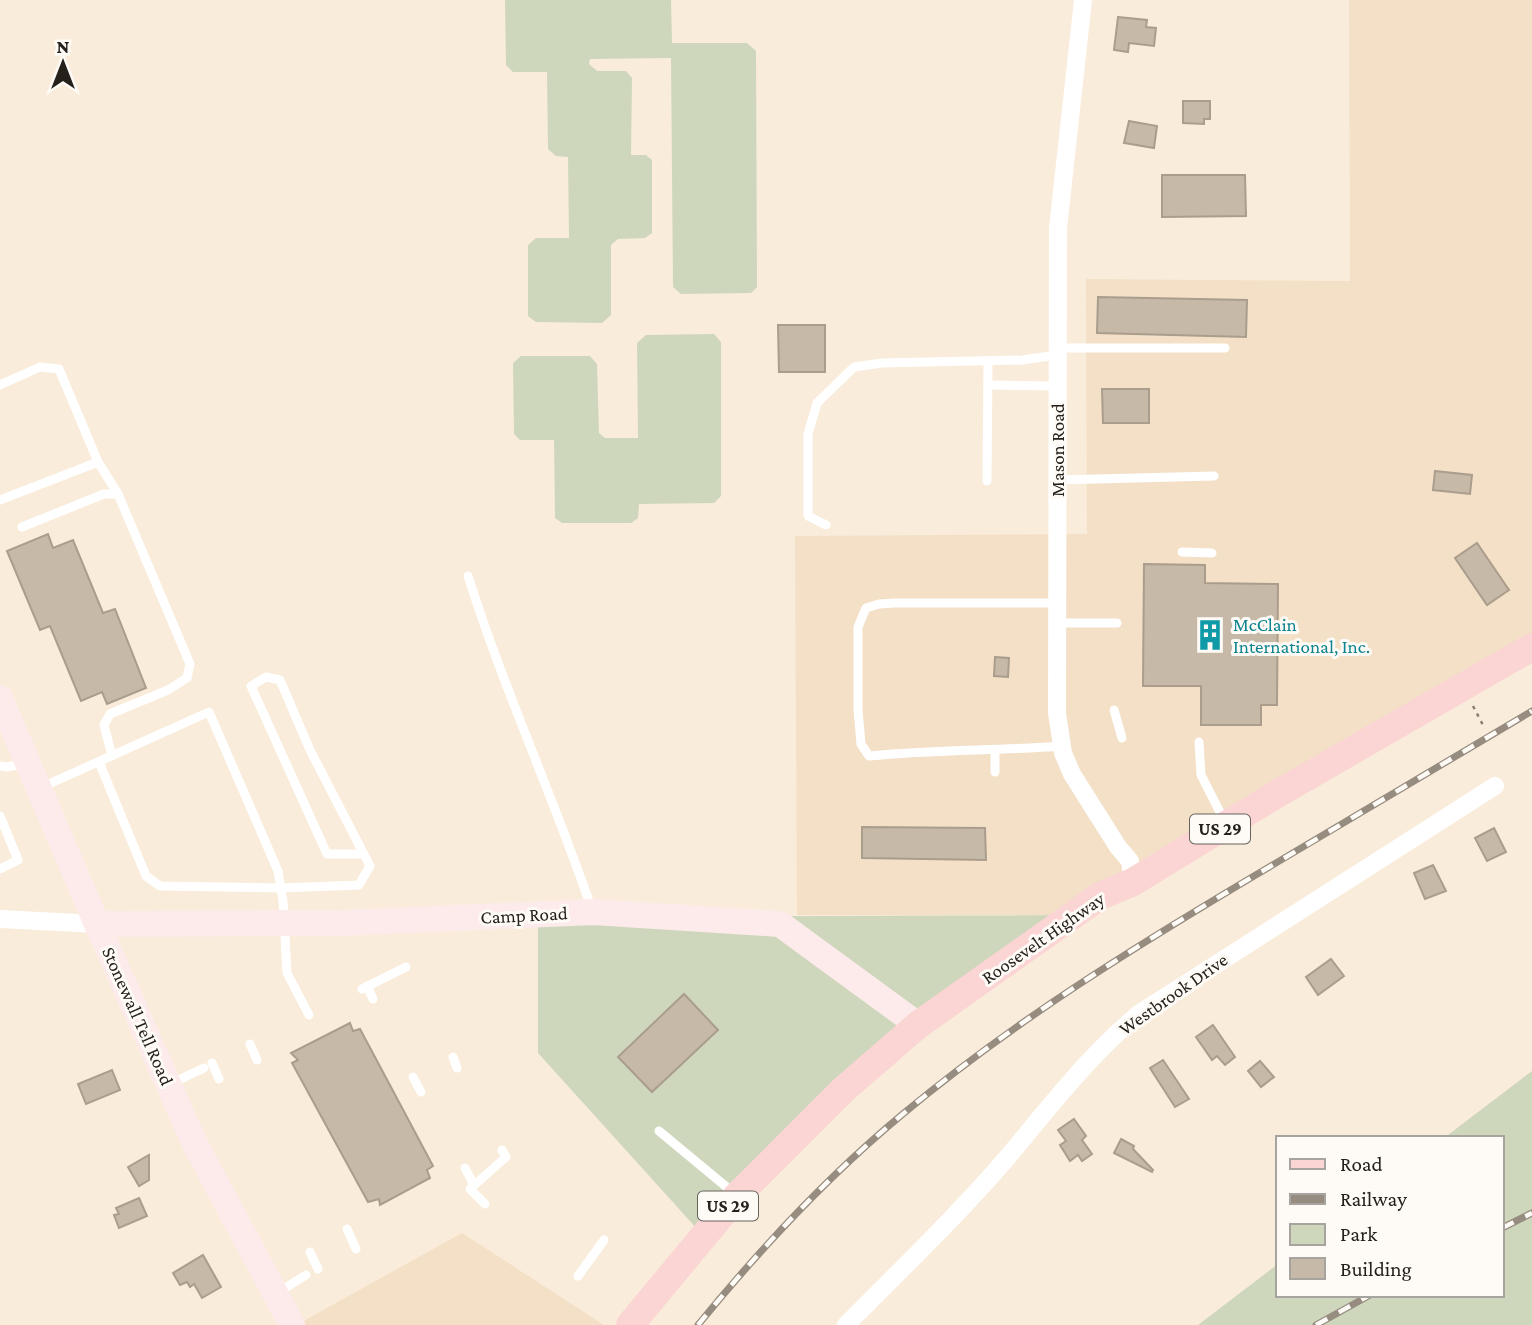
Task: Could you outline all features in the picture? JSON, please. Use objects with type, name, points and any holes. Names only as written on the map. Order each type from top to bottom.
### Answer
[{"type":"main road","name":"Roosevelt Highway","points":[[630,1325],[737,1196],[843,1090],[918,1026],[1100,896],[1133,881],[1532,647]]},
{"type":"street","name":"Mason Road","points":[[1083,0],[1058,228],[1057,713],[1062,746],[1072,774],[1118,847],[1130,861],[1133,881]]},
{"type":"street","name":"Stonewall Tell Road","points":[[3,711],[195,1144],[292,1325]]},
{"type":"street","name":"Westbrook Drive","points":[[846,1325],[969,1200],[1062,1089],[1114,1035],[1140,1013],[1495,786]]},
{"type":"street","name":"Camp Road","points":[[97,924],[342,923],[593,912],[780,924],[918,1026]]},
{"type":"street","points":[[0,919],[97,924]]},
{"type":"lane","points":[[826,525],[808,516],[808,434],[817,403],[854,367],[882,363],[1022,360],[1057,351],[1225,348]]},
{"type":"lane","points":[[987,481],[988,361]]},
{"type":"lane","points":[[0,385],[40,367],[59,369],[98,462],[118,494],[190,664],[187,678],[169,690],[110,714],[104,725],[112,756]]},
{"type":"lane","points":[[988,385],[1057,386]]},
{"type":"lane","points":[[0,500],[98,462]]},
{"type":"lane","points":[[1057,480],[1214,477]]},
{"type":"lane","points":[[22,527],[104,494],[118,494]]},
{"type":"lane","points":[[1182,552],[1212,553]]},
{"type":"lane","points":[[468,576],[515,710],[567,836],[593,912]]},
{"type":"lane","points":[[1057,603],[895,603],[866,608],[858,627],[858,710],[861,744],[869,755],[1062,746]]},
{"type":"lane","points":[[1057,623],[1117,623]]},
{"type":"lane","points":[[99,762],[146,876],[160,886],[281,888],[359,885],[370,866],[310,750],[280,680],[266,677],[251,686],[327,854],[364,855]]},
{"type":"lane","points":[[1114,710],[1122,738]]},
{"type":"lane","points":[[39,788],[209,712],[278,871],[285,923],[287,973],[309,1015]]},
{"type":"lane","points":[[1199,742],[1201,775],[1227,825]]},
{"type":"lane","points":[[995,750],[995,772]]},
{"type":"lane","points":[[0,766],[8,767],[27,762]]},
{"type":"lane","points":[[0,816],[18,860],[0,869]]},
{"type":"lane","points":[[373,999],[364,987],[406,967]]},
{"type":"lane","points":[[250,1044],[257,1060]]},
{"type":"lane","points":[[453,1057],[457,1068]]},
{"type":"lane","points":[[169,1084],[208,1065],[219,1079]]},
{"type":"lane","points":[[413,1077],[421,1092]]},
{"type":"lane","points":[[659,1131],[737,1196]]},
{"type":"lane","points":[[485,1205],[470,1189],[506,1157],[502,1150]]},
{"type":"lane","points":[[465,1168],[474,1185]]},
{"type":"lane","points":[[347,1229],[356,1249]]},
{"type":"lane","points":[[578,1276],[604,1240]]},
{"type":"lane","points":[[310,1252],[318,1269]]},
{"type":"lane","points":[[276,1294],[306,1275]]},
{"type":"path","points":[[1463,688],[1484,727]]},
{"type":"shaded area","points":[[1349,0],[1532,0],[1532,649],[1089,915],[797,915],[795,536],[1087,534],[1086,279],[1350,281]]},
{"type":"shaded area","points":[[462,1233],[604,1325],[298,1325],[298,1324]]},
{"type":"green space","points":[[505,0],[671,0],[672,43],[747,43],[756,51],[757,287],[751,293],[681,294],[673,287],[671,58],[590,59],[589,64],[597,71],[626,71],[632,78],[631,155],[646,155],[652,160],[652,233],[645,238],[618,239],[611,245],[611,315],[602,323],[536,322],[528,316],[528,245],[536,238],[569,238],[568,157],[556,156],[548,149],[547,72],[513,72],[506,65]]},
{"type":"green space","points":[[714,334],[721,342],[721,496],[714,503],[639,504],[638,518],[631,523],[562,523],[555,518],[554,440],[520,440],[514,434],[513,363],[521,356],[590,356],[597,364],[599,433],[605,438],[638,438],[637,343],[646,335]]},
{"type":"green space","points":[[1089,915],[905,1040],[708,1241],[538,1053],[538,917]]},
{"type":"green space","points":[[1532,1071],[1532,1325],[1198,1325],[1276,1266],[1276,1297],[1504,1297],[1504,1136],[1447,1136]]},
{"type":"building","points":[[1118,17],[1147,20],[1146,27],[1156,28],[1154,46],[1129,43],[1128,52],[1114,50]]},
{"type":"building","points":[[1183,101],[1210,101],[1210,119],[1204,119],[1204,124],[1183,123]]},
{"type":"building","points":[[1129,121],[1157,126],[1154,148],[1124,143]]},
{"type":"building","points":[[1162,175],[1245,175],[1246,216],[1162,217]]},
{"type":"building","points":[[1098,297],[1247,300],[1246,337],[1097,333]]},
{"type":"building","points":[[778,325],[825,325],[825,372],[779,372]]},
{"type":"building","points":[[1102,389],[1149,389],[1149,423],[1103,423]]},
{"type":"building","points":[[1435,471],[1472,475],[1470,494],[1433,490]]},
{"type":"building","points":[[48,534],[53,548],[73,540],[103,613],[115,609],[146,688],[107,704],[102,692],[81,701],[50,626],[40,630],[7,551]]},
{"type":"building","points":[[1477,543],[1509,590],[1487,605],[1455,558]]},
{"type":"building","name":"McClain International, Inc.","points":[[1144,564],[1205,565],[1205,583],[1278,584],[1277,705],[1261,705],[1261,725],[1201,725],[1201,686],[1143,686]]},
{"type":"building","points":[[995,657],[1009,658],[1008,677],[994,676]]},
{"type":"building","points":[[862,827],[985,828],[986,860],[862,858]]},
{"type":"building","points":[[1494,828],[1506,852],[1487,861],[1475,838]]},
{"type":"building","points":[[1433,865],[1446,891],[1425,899],[1414,873]]},
{"type":"building","points":[[1331,959],[1344,976],[1318,995],[1306,977]]},
{"type":"building","points":[[684,994],[718,1030],[652,1092],[618,1057]]},
{"type":"building","points":[[350,1023],[353,1031],[360,1029],[433,1166],[427,1170],[430,1178],[380,1205],[379,1199],[368,1202],[292,1063],[298,1060],[291,1053]]},
{"type":"building","points":[[1213,1025],[1235,1057],[1225,1065],[1217,1056],[1212,1060],[1196,1037]]},
{"type":"building","points":[[1163,1060],[1189,1099],[1175,1107],[1150,1068]]},
{"type":"building","points":[[1260,1061],[1274,1077],[1261,1087],[1248,1071]]},
{"type":"building","points":[[112,1070],[120,1090],[86,1104],[78,1084]]},
{"type":"building","points":[[1074,1119],[1086,1136],[1082,1140],[1092,1154],[1082,1161],[1078,1155],[1070,1161],[1060,1145],[1066,1141],[1058,1130]]},
{"type":"building","points":[[1121,1139],[1134,1146],[1133,1149],[1152,1172],[1114,1153]]},
{"type":"building","points":[[149,1155],[149,1180],[139,1186],[128,1167]]},
{"type":"building","points":[[139,1198],[147,1216],[119,1228],[114,1215],[119,1214],[116,1208]]},
{"type":"building","points":[[203,1255],[221,1287],[202,1298],[194,1284],[190,1287],[187,1282],[180,1285],[173,1273]]},
{"type":"railway","points":[[698,1325],[822,1187],[904,1113],[988,1048],[1074,987],[1164,931],[1532,711]]},
{"type":"railway","points":[[1504,1227],[1532,1213]]},
{"type":"railway","points":[[1316,1325],[1366,1297]]},
{"type":"place","name":"McClain International, Inc.","points":[[1210,635]]}]
